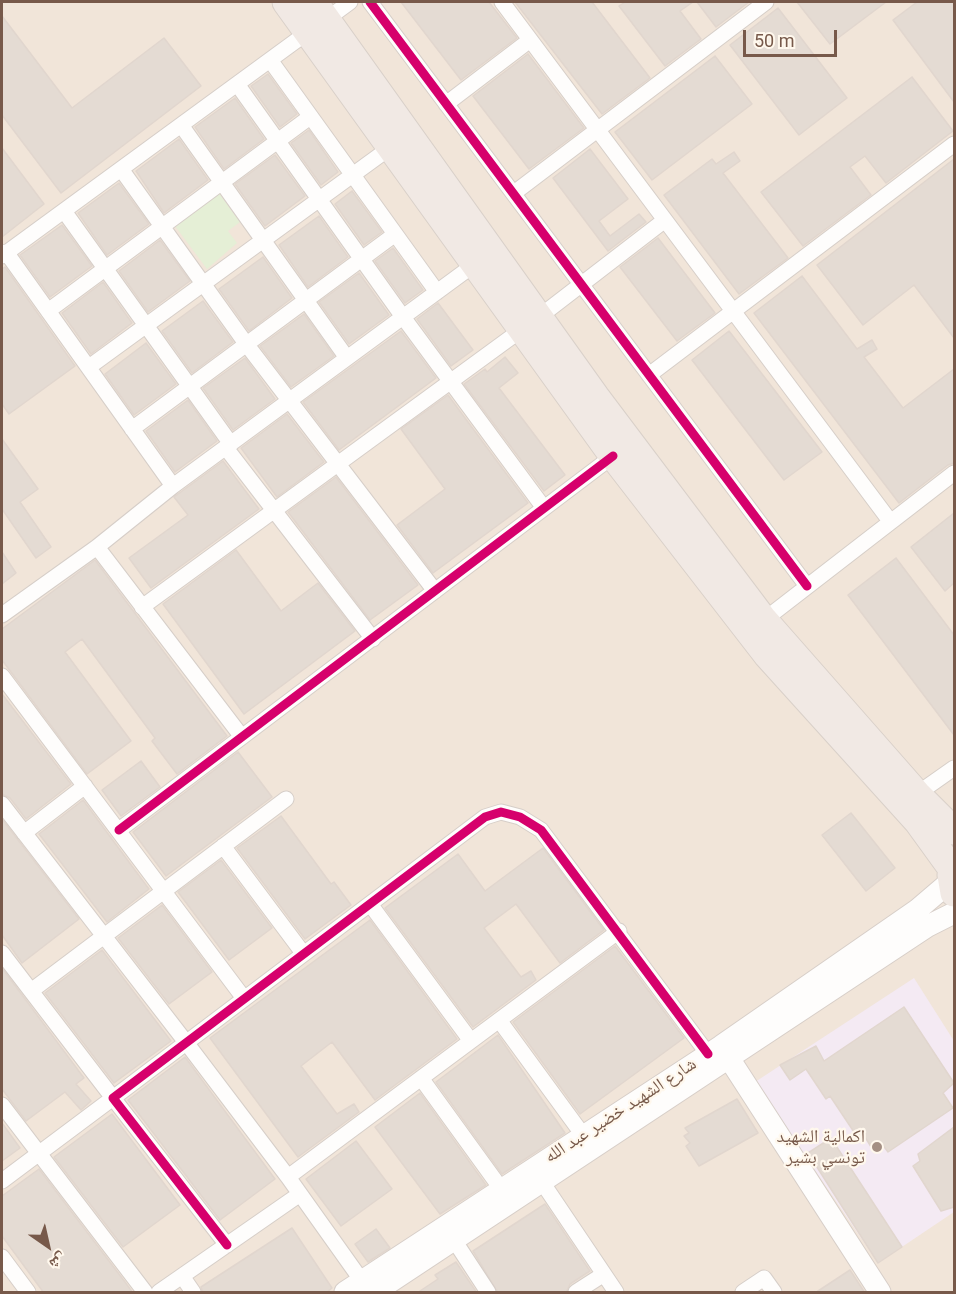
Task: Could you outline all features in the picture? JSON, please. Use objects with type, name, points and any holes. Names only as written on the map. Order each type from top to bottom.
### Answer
[{"type":"highway","points":[[286,2],[316,18],[530,324],[613,456],[767,655],[918,822],[953,877]]},
{"type":"highway","points":[[316,18],[391,147],[474,264],[530,324],[764,620],[916,794],[954,831]]},
{"type":"main road","name":"شارع الشهيد خضير عبد الله","points":[[360,1289],[454,1240],[542,1182],[917,910],[953,877]]},
{"type":"main road","name":"شارع الشهيد خضير عبد الله","points":[[360,1289],[583,1135],[928,926],[954,913]]},
{"type":"main road","points":[[720,1053],[880,1293]]},
{"type":"street","points":[[173,486],[48,311],[4,254],[270,60],[316,18],[350,2]]},
{"type":"street","points":[[370,2],[807,586]]},
{"type":"street","points":[[502,2],[890,521]]},
{"type":"street","points":[[514,193],[766,2]]},
{"type":"street","points":[[446,104],[530,40]]},
{"type":"street","points":[[270,60],[351,176],[437,292]]},
{"type":"street","points":[[237,84],[403,317],[544,508]]},
{"type":"street","points":[[48,311],[310,117]]},
{"type":"street","points":[[181,125],[347,358]]},
{"type":"street","points":[[649,375],[954,144]]},
{"type":"street","points":[[89,368],[391,147]]},
{"type":"street","points":[[121,169],[247,345],[435,591]]},
{"type":"street","points":[[63,211],[147,326],[274,512],[373,639]]},
{"type":"street","points":[[142,607],[530,324],[665,220]]},
{"type":"street","points":[[132,429],[394,235]]},
{"type":"street","points":[[2,615],[97,547],[173,486],[474,264]]},
{"type":"street","points":[[119,830],[613,456]]},
{"type":"street","points":[[764,620],[954,473]]},
{"type":"street","points":[[97,547],[242,737]]},
{"type":"street","points":[[2,676],[243,997]]},
{"type":"street","points":[[916,794],[954,768]]},
{"type":"street","points":[[24,833],[85,786]]},
{"type":"street","points":[[31,991],[286,799]]},
{"type":"street","points":[[2,804],[104,934],[288,1177],[360,1289]]},
{"type":"street","points":[[2,1181],[243,997],[485,817],[501,812],[520,817],[541,830],[619,931],[720,1053]]},
{"type":"street","points":[[223,846],[303,953]]},
{"type":"street","points":[[370,904],[471,1041]]},
{"type":"street","points":[[288,1177],[619,931]]},
{"type":"street","points":[[2,953],[226,1245]]},
{"type":"street","points":[[499,1020],[583,1135]]},
{"type":"street","points":[[421,1078],[502,1190]]},
{"type":"street","points":[[2,1105],[145,1293]]},
{"type":"street","points":[[542,1182],[616,1293]]},
{"type":"street","points":[[159,1293],[300,1194]]},
{"type":"street","points":[[454,1240],[488,1293]]},
{"type":"street","points":[[2,1257],[28,1293]]},
{"type":"street","points":[[576,1293],[604,1274]]},
{"type":"street","points":[[182,1276],[193,1293]]},
{"type":"street","points":[[743,1293],[764,1278],[774,1293]]},
{"type":"shaded area","points":[[2,2],[954,2],[954,1292],[2,1292]]},
{"type":"shaded area","name":"اكمالية الشهيد تونسي بشير","points":[[914,978],[954,1041],[954,1212],[878,1263],[755,1082]]},
{"type":"green space","points":[[216,189],[240,222],[228,231],[237,243],[207,269],[172,222]]},
{"type":"building","points":[[401,2],[489,2],[517,38],[461,80]]},
{"type":"building","points":[[515,2],[592,2],[650,78],[602,114]]},
{"type":"building","points":[[625,2],[693,2],[680,11],[701,39],[665,66],[619,6]]},
{"type":"building","points":[[697,2],[749,2],[716,27]]},
{"type":"building","points":[[797,2],[886,2],[830,44]]},
{"type":"building","points":[[917,2],[954,2],[954,102],[893,20]]},
{"type":"building","points":[[778,8],[847,98],[799,135],[730,45]]},
{"type":"building","points":[[2,16],[72,108],[164,38],[201,86],[61,193],[2,115]]},
{"type":"building","points":[[528,54],[584,128],[529,169],[473,96]]},
{"type":"building","points":[[715,56],[752,104],[652,180],[615,132]]},
{"type":"building","points":[[268,74],[297,114],[280,127],[251,86]]},
{"type":"building","points":[[912,77],[953,131],[886,183],[865,156],[850,167],[871,195],[803,246],[761,192]]},
{"type":"building","points":[[235,98],[264,139],[224,169],[195,127]]},
{"type":"building","points":[[309,130],[338,172],[321,185],[291,143]]},
{"type":"building","points":[[179,139],[208,180],[164,213],[136,171]]},
{"type":"building","points":[[2,148],[44,204],[2,237]]},
{"type":"building","points":[[590,149],[628,199],[599,221],[610,236],[639,214],[646,222],[608,251],[553,178]]},
{"type":"building","points":[[734,152],[740,161],[723,173],[788,258],[739,294],[664,195],[712,159],[716,164]]},
{"type":"building","points":[[275,155],[305,196],[265,226],[235,184]]},
{"type":"building","points":[[954,159],[954,338],[914,285],[863,325],[817,265]]},
{"type":"building","points":[[119,183],[149,224],[107,255],[78,213]]},
{"type":"building","points":[[352,191],[382,232],[364,245],[335,204]]},
{"type":"building","points":[[319,216],[348,257],[308,287],[279,245]]},
{"type":"building","points":[[62,225],[92,266],[50,297],[20,255]]},
{"type":"building","points":[[658,238],[715,313],[677,341],[620,267]]},
{"type":"building","points":[[160,240],[190,281],[148,312],[119,271]]},
{"type":"building","points":[[393,248],[423,290],[405,303],[375,261]]},
{"type":"building","points":[[263,257],[292,298],[249,331],[219,289]]},
{"type":"building","points":[[5,267],[75,366],[9,414],[2,404],[2,269]]},
{"type":"building","points":[[359,273],[389,315],[349,344],[319,302]]},
{"type":"building","points":[[802,276],[857,349],[872,340],[877,349],[864,357],[903,408],[954,369],[954,463],[948,465],[899,503],[754,313]]},
{"type":"building","points":[[103,282],[132,323],[91,354],[62,313]]},
{"type":"building","points":[[203,301],[233,342],[192,373],[162,331]]},
{"type":"building","points":[[438,303],[473,350],[451,366],[417,319]]},
{"type":"building","points":[[304,314],[334,356],[291,387],[260,346]]},
{"type":"building","points":[[401,331],[436,378],[339,450],[303,402]]},
{"type":"building","points":[[729,331],[822,452],[784,480],[692,360]]},
{"type":"building","points":[[146,343],[176,384],[134,415],[105,374]]},
{"type":"building","points":[[505,357],[518,373],[499,388],[565,475],[544,491],[464,384],[485,369],[487,372]]},
{"type":"building","points":[[245,358],[275,399],[233,430],[203,388]]},
{"type":"building","points":[[448,395],[528,503],[433,573],[397,525],[445,489],[401,429]]},
{"type":"building","points":[[188,400],[217,441],[175,472],[146,431]]},
{"type":"building","points":[[287,414],[324,462],[277,497],[241,448]]},
{"type":"building","points":[[2,439],[38,489],[20,502],[51,547],[36,558],[2,509]]},
{"type":"building","points":[[223,461],[259,509],[151,588],[129,558],[188,515],[174,497]]},
{"type":"building","points":[[336,477],[418,585],[370,620],[288,512]]},
{"type":"building","points":[[954,513],[954,583],[945,591],[911,547]]},
{"type":"building","points":[[236,550],[281,611],[318,583],[355,631],[244,714],[163,604]]},
{"type":"building","points":[[2,552],[16,573],[2,584]]},
{"type":"building","points":[[896,558],[954,635],[954,735],[848,595]]},
{"type":"building","points":[[95,560],[227,736],[177,774],[152,741],[155,738],[82,639],[65,652],[131,741],[87,774],[2,660],[2,629]]},
{"type":"building","points":[[2,694],[71,784],[26,819],[10,798],[2,794]]},
{"type":"building","points":[[238,752],[272,797],[166,876],[133,832]]},
{"type":"building","points":[[141,761],[160,787],[121,816],[102,790]]},
{"type":"building","points":[[83,800],[149,889],[107,922],[39,834]]},
{"type":"building","points":[[851,813],[895,868],[866,891],[822,835]]},
{"type":"building","points":[[281,816],[331,884],[334,882],[351,905],[305,939],[237,848]]},
{"type":"building","points":[[2,819],[79,919],[22,963],[2,935]]},
{"type":"building","points":[[543,848],[604,930],[560,963],[516,904],[484,928],[521,977],[531,971],[536,980],[473,1027],[385,908],[458,854],[485,891]]},
{"type":"building","points":[[221,860],[272,928],[229,960],[178,892]]},
{"type":"building","points":[[162,905],[212,972],[169,1004],[118,938]]},
{"type":"building","points":[[370,920],[457,1039],[375,1100],[332,1042],[301,1066],[337,1114],[354,1104],[359,1112],[298,1157],[210,1038]]},
{"type":"building","points":[[615,946],[684,1038],[580,1114],[513,1022]]},
{"type":"building","points":[[102,950],[171,1041],[114,1083],[45,993]]},
{"type":"building","points":[[2,968],[84,1078],[76,1084],[91,1101],[81,1110],[65,1092],[26,1121],[2,1089]]},
{"type":"building","points":[[904,1007],[954,1083],[943,1093],[953,1108],[888,1152],[882,1144],[873,1150],[865,1137],[860,1141],[830,1096],[826,1099],[806,1069],[790,1080],[780,1065],[816,1046],[824,1061]]},
{"type":"building","points":[[498,1035],[565,1133],[502,1174],[436,1082]]},
{"type":"building","points":[[185,1057],[275,1179],[220,1220],[128,1100]]},
{"type":"building","points":[[420,1093],[486,1185],[440,1214],[375,1127]]},
{"type":"building","points":[[737,1099],[758,1133],[699,1166],[686,1146],[690,1143],[684,1136],[689,1133],[685,1128]]},
{"type":"building","points":[[112,1114],[180,1205],[123,1247],[54,1157]]},
{"type":"building","points":[[2,1123],[20,1148],[2,1161]]},
{"type":"building","points":[[954,1127],[954,1207],[941,1211],[913,1166],[920,1161],[918,1154]]},
{"type":"building","points":[[831,1138],[902,1247],[878,1263],[808,1153]]},
{"type":"building","points":[[356,1141],[392,1189],[341,1226],[306,1179]]},
{"type":"building","points":[[39,1169],[133,1293],[44,1293],[2,1236],[2,1196]]},
{"type":"building","points":[[545,1204],[590,1271],[570,1284],[566,1293],[498,1293],[473,1251]]},
{"type":"building","points":[[292,1228],[332,1288],[326,1293],[203,1293],[201,1287]]},
{"type":"building","points":[[376,1229],[390,1248],[368,1262],[355,1244]]},
{"type":"building","points":[[456,1262],[477,1293],[417,1293],[438,1279],[435,1275]]},
{"type":"building","points":[[850,1270],[865,1293],[815,1293]]},
{"type":"cycle path","points":[[370,2],[807,586]]},
{"type":"cycle path","points":[[119,830],[613,456]]},
{"type":"cycle path","points":[[227,1245],[113,1098],[485,817],[501,812],[520,817],[541,830],[708,1054]]},
{"type":"place","name":"اكمالية الشهيد تونسي بشير","points":[[877,1147]]}]
